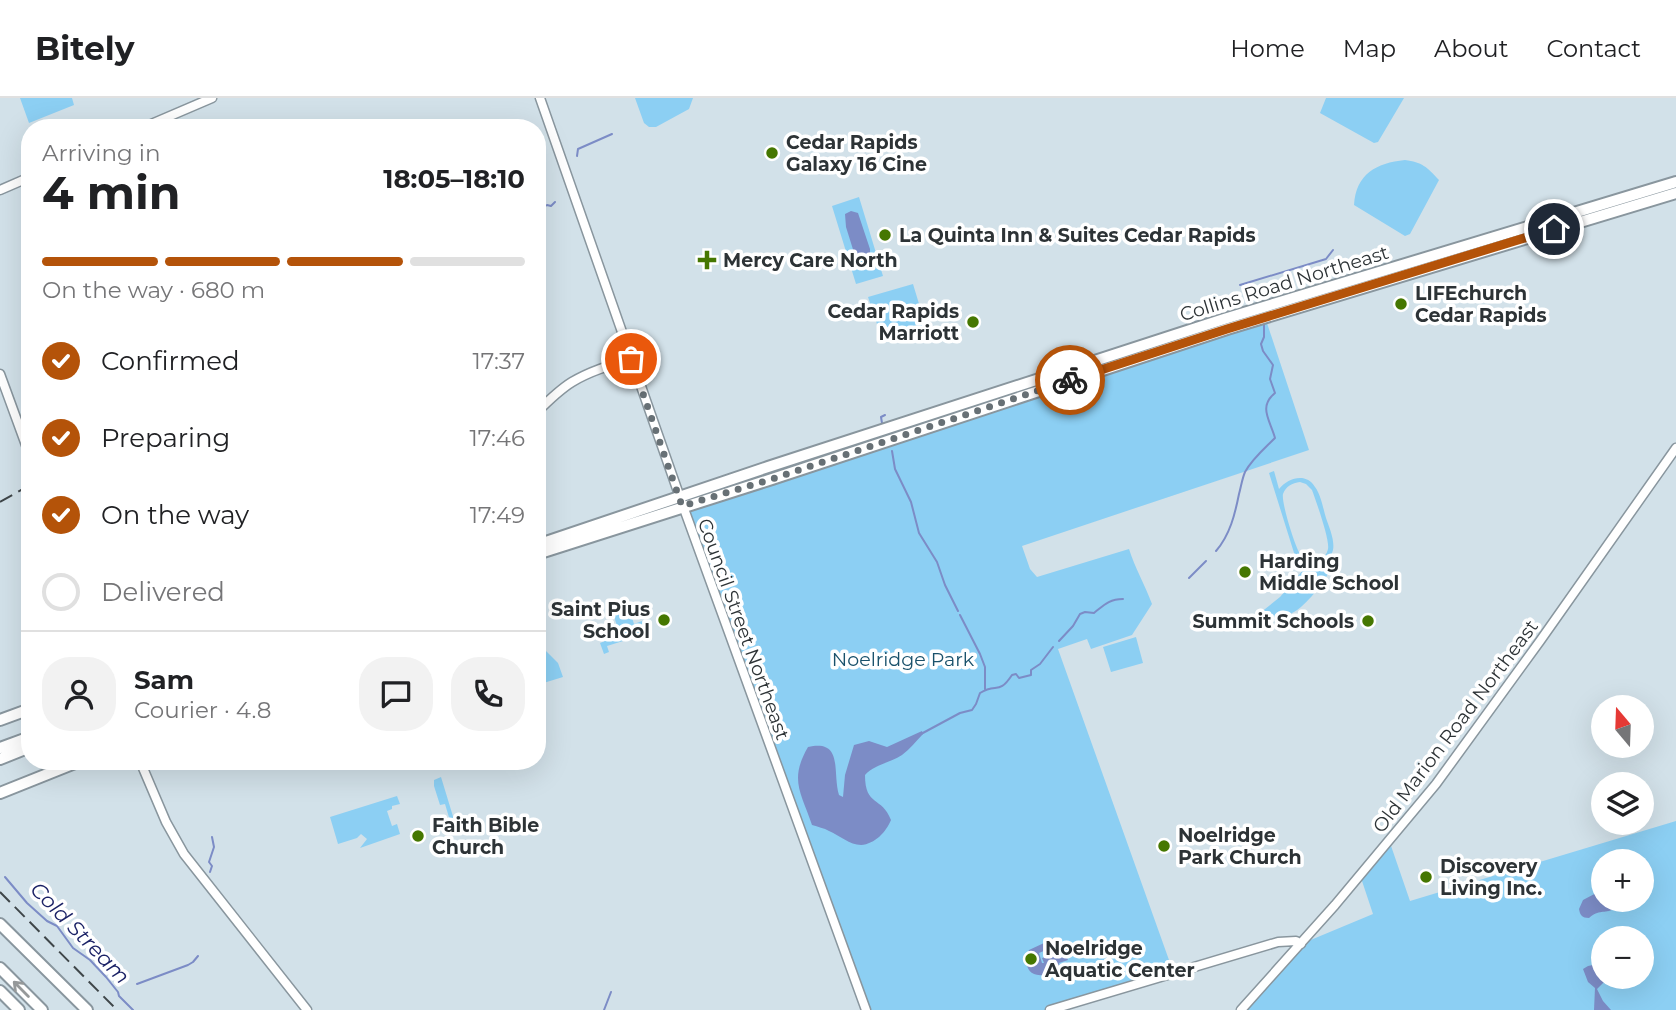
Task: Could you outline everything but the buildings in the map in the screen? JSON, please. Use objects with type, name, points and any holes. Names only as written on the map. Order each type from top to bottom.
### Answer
[{"type":"highway","name":"Collins Road Northeast","points":[[546,551],[768,467],[1224,319],[1676,182]]},
{"type":"highway","name":"Collins Road Northeast","points":[[546,542],[824,461],[1227,329],[1676,193]]},
{"type":"highway","name":"Collins Road Northeast","points":[[824,461],[840,452],[901,431],[903,424]]},
{"type":"highway","points":[[0,720],[21,712]]},
{"type":"highway","points":[[0,748],[21,740]]},
{"type":"highway","points":[[0,759],[21,751]]},
{"type":"highway","points":[[0,794],[57,770]]},
{"type":"highway","points":[[0,924],[87,1010]]},
{"type":"highway","points":[[41,965],[78,1010]]},
{"type":"highway","points":[[0,968],[42,1010]]},
{"type":"highway","points":[[0,991],[19,1010]]},
{"type":"street","points":[[163,119],[212,98]]},
{"type":"street","name":"Council Street Northeast","points":[[540,98],[681,502],[866,1010]]},
{"type":"street","points":[[0,190],[21,181]]},
{"type":"street","points":[[546,403],[571,382],[588,373],[631,359]]},
{"type":"street","points":[[0,374],[21,431]]},
{"type":"street","name":"Old Marion Road Northeast","points":[[1241,1010],[1301,944],[1436,784],[1676,448]]},
{"type":"street","points":[[144,770],[166,822],[184,855],[307,1010]]},
{"type":"street","points":[[1050,1010],[1278,943],[1296,941],[1301,944]]},
{"type":"green space","points":[[20,98],[72,98],[74,105],[39,119],[28,119]]},
{"type":"green space","points":[[635,98],[693,98],[689,109],[656,127],[649,127],[644,123]]},
{"type":"green space","points":[[1326,98],[1404,98],[1378,142],[1374,143],[1320,113]]},
{"type":"green space","points":[[1405,160],[1424,166],[1439,180],[1410,234],[1405,236],[1354,205],[1359,185],[1369,172],[1385,164]]},
{"type":"green space","points":[[859,197],[883,276],[856,284],[832,206]]},
{"type":"green space","points":[[913,284],[926,327],[883,342],[868,297]]},
{"type":"green space","name":"Noelridge Park","points":[[1265,317],[1309,450],[1022,546],[1030,569],[1037,577],[1129,549],[1152,604],[1132,635],[1091,649],[1087,639],[1058,649],[1174,974],[1050,1010],[866,1010],[683,506]]},
{"type":"green space","points":[[1274,471],[1279,489],[1287,482],[1302,478],[1311,482],[1317,490],[1333,542],[1332,553],[1323,563],[1317,566],[1308,565],[1295,556],[1269,473]],"holes":[[[1300,482],[1312,490],[1328,544],[1324,556],[1314,561],[1305,559],[1299,553],[1283,499],[1284,491],[1290,485]]]},
{"type":"green space","points":[[1334,556],[1337,557],[1326,577],[1301,607],[1279,619],[1250,624],[1250,621],[1280,597],[1304,569],[1320,567]]},
{"type":"green space","points":[[628,605],[634,624],[642,621],[645,631],[651,629],[652,632],[607,646],[609,652],[604,654],[600,643],[613,638],[612,635],[616,631],[635,625],[618,629],[612,610]]},
{"type":"green space","points":[[1136,637],[1143,663],[1111,672],[1103,647]]},
{"type":"green space","points":[[546,651],[558,663],[563,677],[546,682]]},
{"type":"green space","points":[[441,777],[455,823],[451,824],[445,804],[440,805],[434,786],[434,780]]},
{"type":"green space","points":[[397,796],[400,804],[387,811],[392,826],[397,824],[400,834],[360,848],[367,839],[361,834],[338,844],[330,817]]},
{"type":"green space","points":[[1676,821],[1676,1010],[1241,1010],[1301,944],[1373,914],[1360,875],[1389,840],[1410,901],[1629,835],[1654,835],[1654,828]]},
{"type":"shaded area","points":[[851,211],[858,213],[870,249],[870,255],[863,260],[856,259],[846,227],[845,214]]},
{"type":"shaded area","points":[[922,731],[923,734],[902,755],[873,768],[865,775],[868,792],[891,820],[879,837],[866,844],[857,845],[812,825],[801,795],[798,777],[802,758],[808,747],[827,748],[832,753],[839,795],[843,797],[845,775],[854,745],[869,741],[887,747]]},
{"type":"shaded area","points":[[1591,896],[1591,912],[1603,912],[1589,918],[1583,917],[1579,909],[1583,900]]},
{"type":"shaded area","points":[[1044,943],[1046,950],[1039,953],[1042,963],[1042,958],[1064,951],[1068,960],[1059,963],[1060,970],[1033,974],[1028,968],[1027,955],[1029,950]]},
{"type":"shaded area","points":[[1591,965],[1591,985],[1583,969]]},
{"type":"shaded area","points":[[1595,989],[1597,989],[1611,1010],[1594,1010]]},
{"type":"waterway","points":[[577,156],[578,149],[612,134]]},
{"type":"waterway","points":[[546,206],[551,206],[555,202]]},
{"type":"waterway","points":[[1240,285],[1326,259],[1333,250]]},
{"type":"waterway","points":[[1216,551],[1231,524],[1245,472],[1275,438],[1266,409],[1275,393],[1270,379],[1273,365],[1261,344],[1264,324]]},
{"type":"waterway","points":[[882,423],[881,417],[885,415]]},
{"type":"waterway","points":[[892,451],[895,469],[911,502],[919,533],[937,562],[958,611]]},
{"type":"waterway","points":[[1189,578],[1206,561]]},
{"type":"waterway","points":[[1059,641],[1080,614],[1094,613],[1110,601],[1123,599]]},
{"type":"waterway","points":[[960,615],[985,667],[985,689]]},
{"type":"waterway","points":[[921,734],[960,713],[972,710],[980,693],[1000,687],[1012,675],[1016,674],[1019,678],[1031,675],[1031,670],[1040,664],[1053,647]]},
{"type":"waterway","points":[[210,872],[212,866],[209,862],[214,847],[212,837]]},
{"type":"waterway","name":"Cold Stream","points":[[5,877],[27,903],[47,921],[57,926],[73,948],[90,960],[133,1010]]},
{"type":"waterway","points":[[137,984],[188,965],[198,956]]},
{"type":"waterway","points":[[604,1010],[611,992]]},
{"type":"railway","points":[[0,502],[21,490]]},
{"type":"railway","points":[[0,892],[117,1010]]},
{"type":"way so far","points":[[631,359],[682,506],[772,479],[1070,380]]},
{"type":"place","name":"Cedar Rapids Galaxy 16 Cine","points":[[772,153]]},
{"type":"place","name":"La Quinta Inn & Suites Cedar Rapids","points":[[885,235]]},
{"type":"place","name":"Mercy Care North","points":[[707,260]]},
{"type":"place","name":"LIFEchurch Cedar Rapids","points":[[1401,304]]},
{"type":"place","name":"Cedar Rapids Marriott","points":[[973,322]]},
{"type":"place","name":"Harding Middle School","points":[[1245,572]]},
{"type":"place","name":"Saint Pius School","points":[[664,620]]},
{"type":"place","name":"Summit Schools","points":[[1368,621]]},
{"type":"place","name":"Faith Bible Church","points":[[418,836]]},
{"type":"place","name":"Noelridge Park Church","points":[[1164,846]]},
{"type":"place","name":"Discovery Living Inc.","points":[[1426,877]]},
{"type":"place","name":"Noelridge Aquatic Center","points":[[1031,959]]},
{"type":"route","points":[[1070,380],[1554,229]]}]
